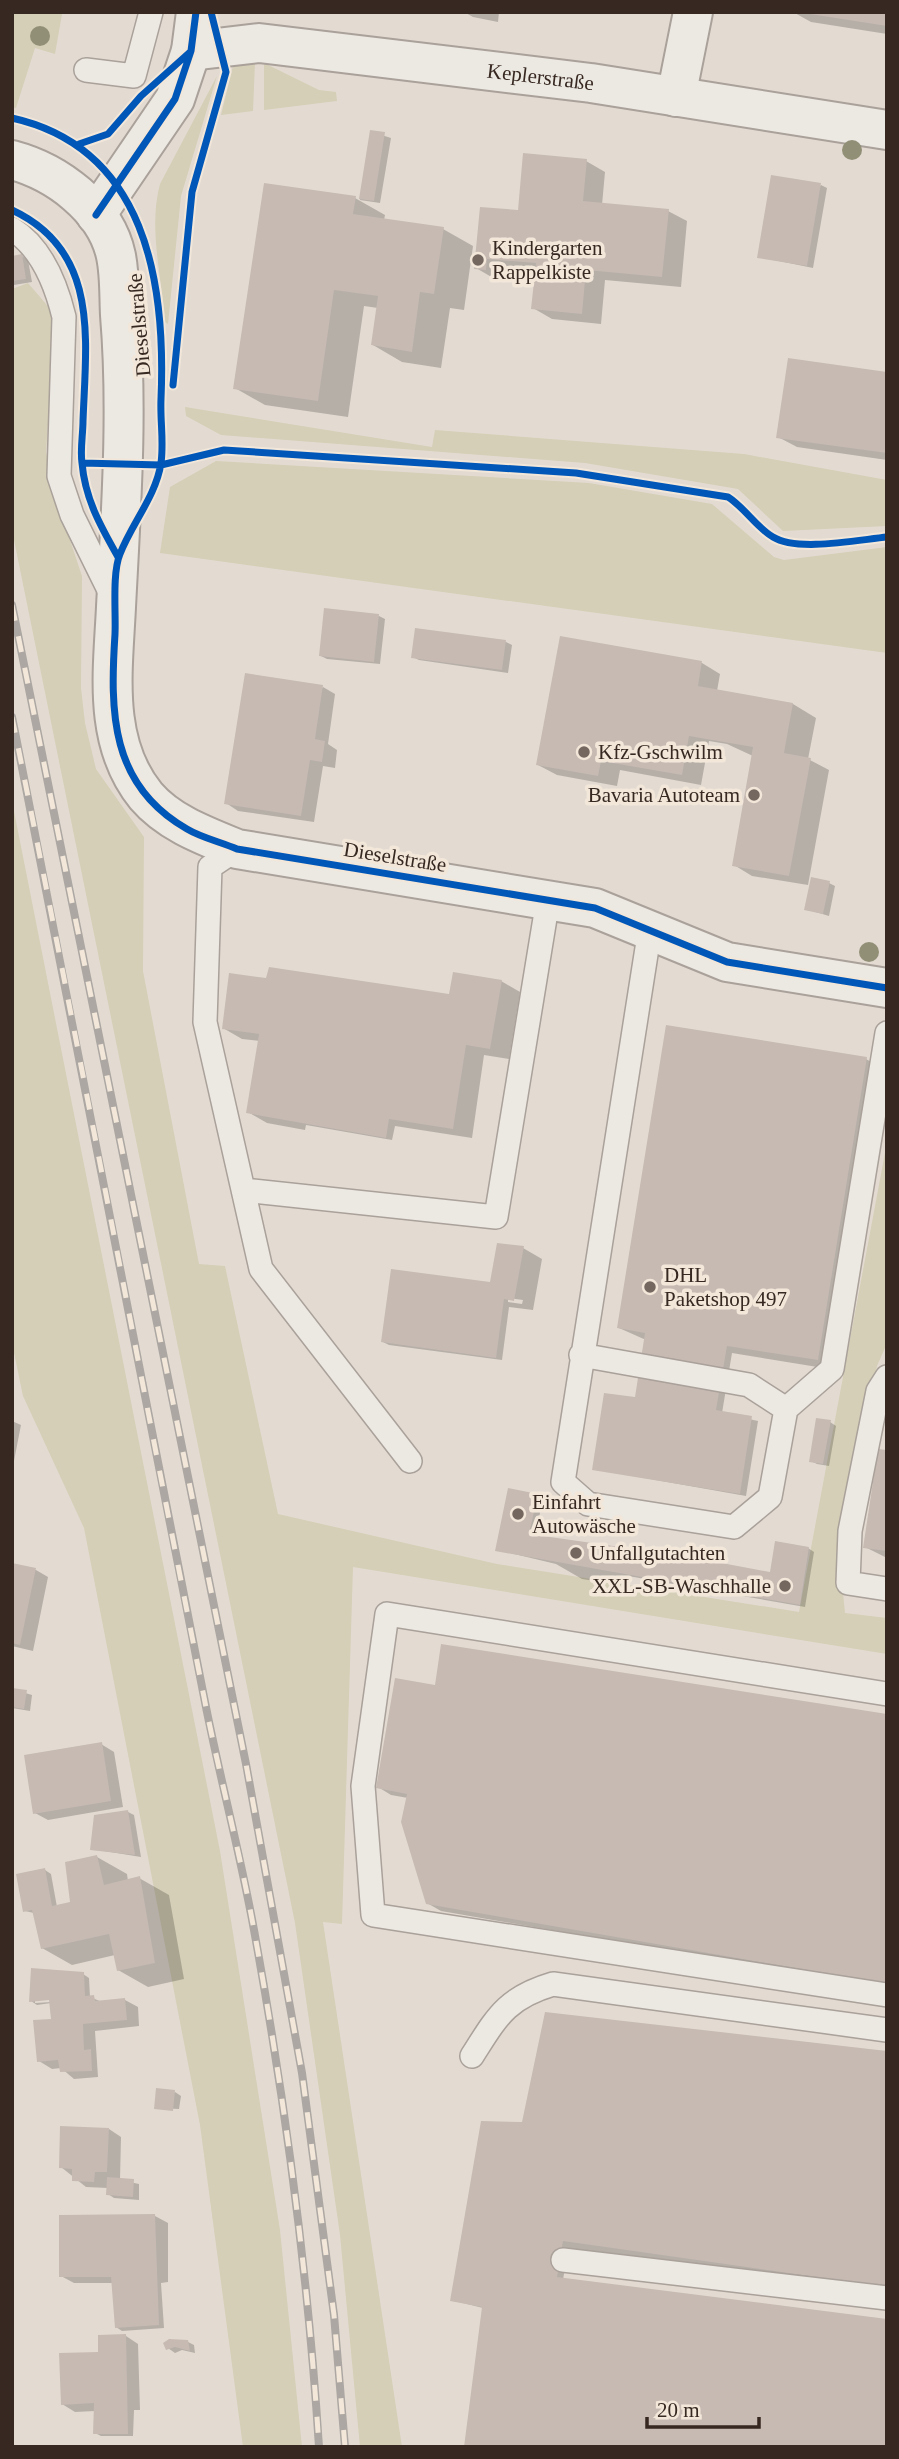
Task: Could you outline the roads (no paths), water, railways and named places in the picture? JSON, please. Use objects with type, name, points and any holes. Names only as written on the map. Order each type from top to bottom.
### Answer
[{"type":"street","points":[[96,215],[175,99],[191,51],[196,12]]},
{"type":"street","points":[[676,97],[693,12]]},
{"type":"street","name":"Keplerstraße","points":[[191,51],[259,43],[676,97],[887,130]]},
{"type":"street","name":"Dieselstraße","points":[[12,160],[38,167],[63,180],[96,215],[116,255],[124,361],[111,697],[122,755],[146,796],[187,829],[237,849],[595,908],[727,962],[887,988]]},
{"type":"lane","points":[[86,71],[134,75],[150,12]]},
{"type":"lane","points":[[12,229],[29,240],[60,300],[64,317],[60,476],[72,514],[116,606]]},
{"type":"lane","points":[[237,849],[210,867],[205,1022],[261,1269],[410,1461]]},
{"type":"lane","points":[[243,1190],[496,1217],[548,900]]},
{"type":"lane","points":[[650,929],[563,1482],[588,1504],[734,1527],[770,1497],[786,1409],[832,1368],[887,1032]]},
{"type":"lane","points":[[581,1355],[748,1385],[786,1409]]},
{"type":"lane","points":[[887,1377],[878,1391],[850,1531],[848,1583],[887,1589]]},
{"type":"lane","points":[[887,1694],[387,1614],[363,1786],[373,1915],[887,1995]]},
{"type":"lane","points":[[472,2056],[499,2013],[530,1991],[553,1984],[887,2029]]},
{"type":"lane","points":[[563,2260],[887,2298]]},
{"type":"railway","points":[[12,605],[246,1764],[302,2073],[334,2315],[345,2447]]},
{"type":"railway","points":[[12,717],[204,1697],[254,1930],[294,2187],[309,2317],[319,2447]]},
{"type":"place","name":"Kindergarten Rappelkiste","points":[[478,260]]},
{"type":"place","name":"Kfz-Gschwilm","points":[[584,752]]},
{"type":"place","name":"Bavaria Autoteam","points":[[754,795]]},
{"type":"place","name":"DHL Paketshop 497","points":[[650,1287]]},
{"type":"place","name":"Einfahrt Autowäsche","points":[[518,1514]]},
{"type":"place","name":"Unfallgutachten","points":[[576,1553]]},
{"type":"place","name":"XXL-SB-Waschhalle","points":[[785,1586]]}]
